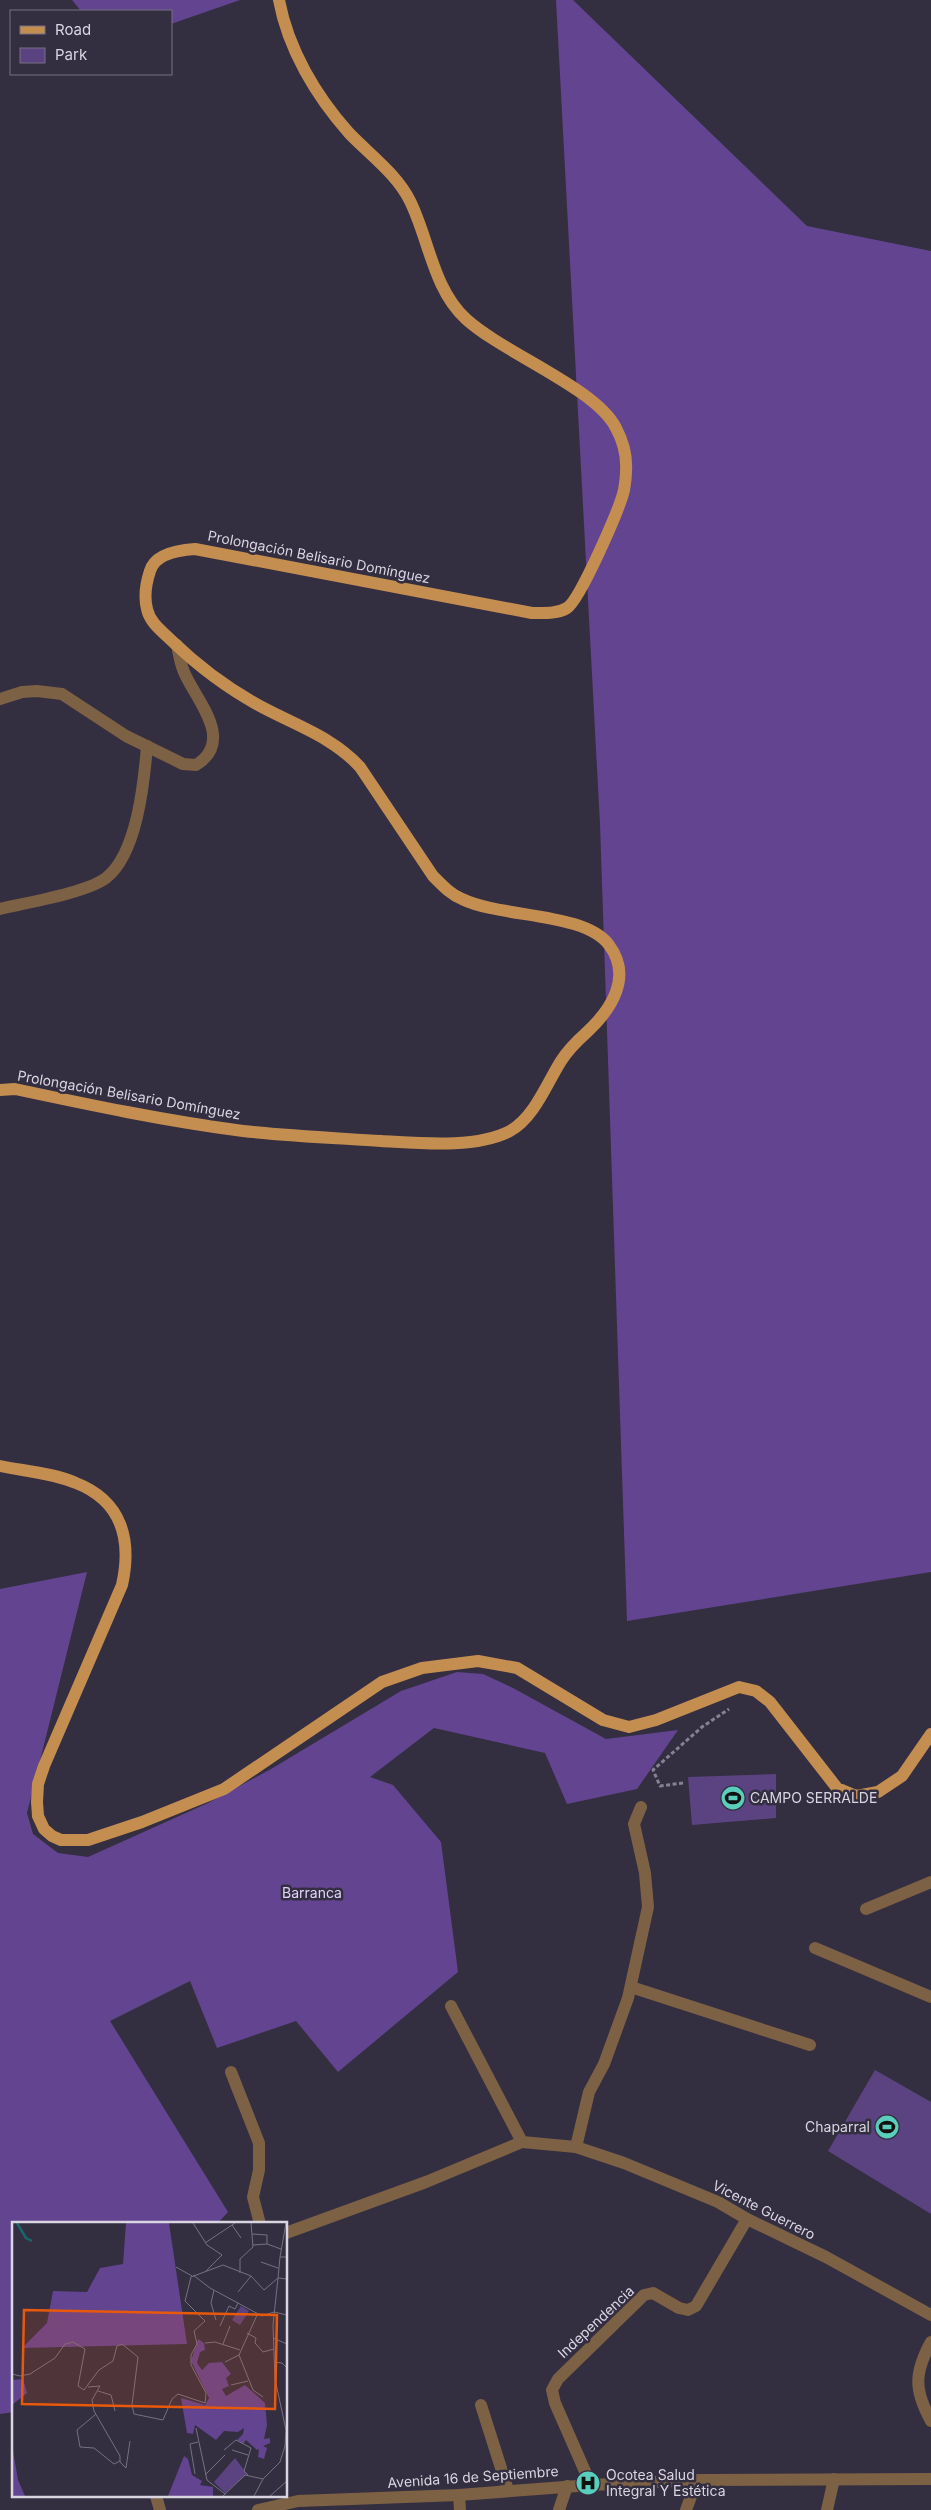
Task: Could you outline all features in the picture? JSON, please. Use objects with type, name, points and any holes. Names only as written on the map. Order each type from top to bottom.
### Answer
[{"type":"main road","name":"Prolongación Belisario Domínguez","points":[[0,1090],[14,1089],[143,1116],[244,1131],[397,1142],[438,1143],[476,1140],[501,1134],[521,1123],[530,1112],[562,1059],[604,1015],[616,996],[620,971],[617,959],[602,936],[591,929],[575,924],[479,906],[448,891],[433,876],[360,767],[348,754],[334,743],[262,706],[212,677],[152,621],[146,608],[146,595],[151,568],[168,554],[181,550],[209,550],[532,613],[558,612],[568,608],[583,588],[624,491],[626,470],[624,449],[616,427],[604,411],[586,396],[481,332],[464,317],[451,301],[435,268],[409,199],[395,180],[348,132],[320,96],[305,72],[291,40],[279,0]]},
{"type":"main road","points":[[0,1466],[75,1482],[98,1494],[111,1507],[126,1540],[127,1562],[122,1585],[38,1784],[38,1816],[44,1829],[52,1836],[61,1840],[88,1840],[142,1822],[224,1789],[382,1682],[422,1668],[478,1661],[517,1668],[603,1720],[629,1727],[656,1720],[739,1687],[756,1691],[770,1702],[837,1788],[856,1796],[878,1792],[902,1776],[931,1734]]},
{"type":"street","points":[[0,699],[22,692],[38,691],[62,694],[99,719],[147,746],[190,765],[200,762],[211,745],[213,735],[208,714],[184,672],[177,645]]},
{"type":"street","points":[[0,909],[50,898],[91,885],[105,878],[115,869],[128,842],[144,786],[147,746]]},
{"type":"street","points":[[576,2147],[589,2092],[604,2064],[630,1987],[648,1907],[644,1873],[634,1824],[641,1807]]},
{"type":"street","points":[[866,1908],[931,1882]]},
{"type":"street","points":[[815,1948],[931,1997]]},
{"type":"street","points":[[630,1987],[810,2045]]},
{"type":"street","points":[[451,2006],[522,2142]]},
{"type":"street","points":[[231,2072],[259,2143],[259,2170],[252,2197],[259,2222]]},
{"type":"street","name":"Vicente Guerrero","points":[[288,2232],[426,2182],[522,2142],[576,2147],[624,2163],[718,2202],[747,2219],[826,2257],[931,2315]]},
{"type":"street","name":"Independencia","points":[[591,2485],[555,2403],[552,2390],[558,2379],[644,2295],[653,2293],[679,2308],[688,2310],[696,2306],[747,2219]]},
{"type":"street","points":[[931,2342],[919,2366],[918,2388],[931,2421]]},
{"type":"street","points":[[481,2405],[508,2490]]},
{"type":"street","points":[[827,2510],[834,2479]]},
{"type":"street","name":"Avenida 16 de Septiembre","points":[[258,2510],[297,2505],[459,2495],[508,2490],[697,2480],[931,2479]]},
{"type":"street","points":[[686,2510],[697,2480]]},
{"type":"street","points":[[559,2510],[567,2486]]},
{"type":"street","points":[[459,2495],[460,2510]]},
{"type":"path","points":[[683,1783],[660,1786],[653,1770],[702,1727],[733,1706]]},
{"type":"green space","points":[[72,0],[240,0],[172,24],[172,10],[80,10]]},
{"type":"green space","points":[[556,0],[573,0],[807,226],[931,251],[931,1572],[627,1621],[600,824]]},
{"type":"green space","name":"Barranca","points":[[87,1572],[27,1813],[33,1834],[58,1853],[88,1857],[208,1803],[271,1769],[401,1691],[457,1672],[483,1674],[513,1688],[606,1739],[678,1730],[637,1789],[567,1804],[545,1753],[434,1728],[370,1777],[393,1785],[441,1842],[458,1972],[338,2072],[296,2021],[217,2048],[190,1981],[110,2021],[228,2212],[219,2222],[12,2222],[12,2412],[0,2414],[0,1589]]},
{"type":"green space","name":"CAMPO SERRALDE","points":[[776,1774],[776,1818],[692,1825],[688,1777]]},
{"type":"green space","name":"Chaparral","points":[[875,2070],[931,2102],[931,2214],[828,2151]]},
{"type":"place","name":"CAMPO SERRALDE","points":[[733,1798]]},
{"type":"place","name":"Chaparral","points":[[887,2127]]},
{"type":"place","name":"Ocotea Salud Integral Y Estética","points":[[588,2483]]}]
